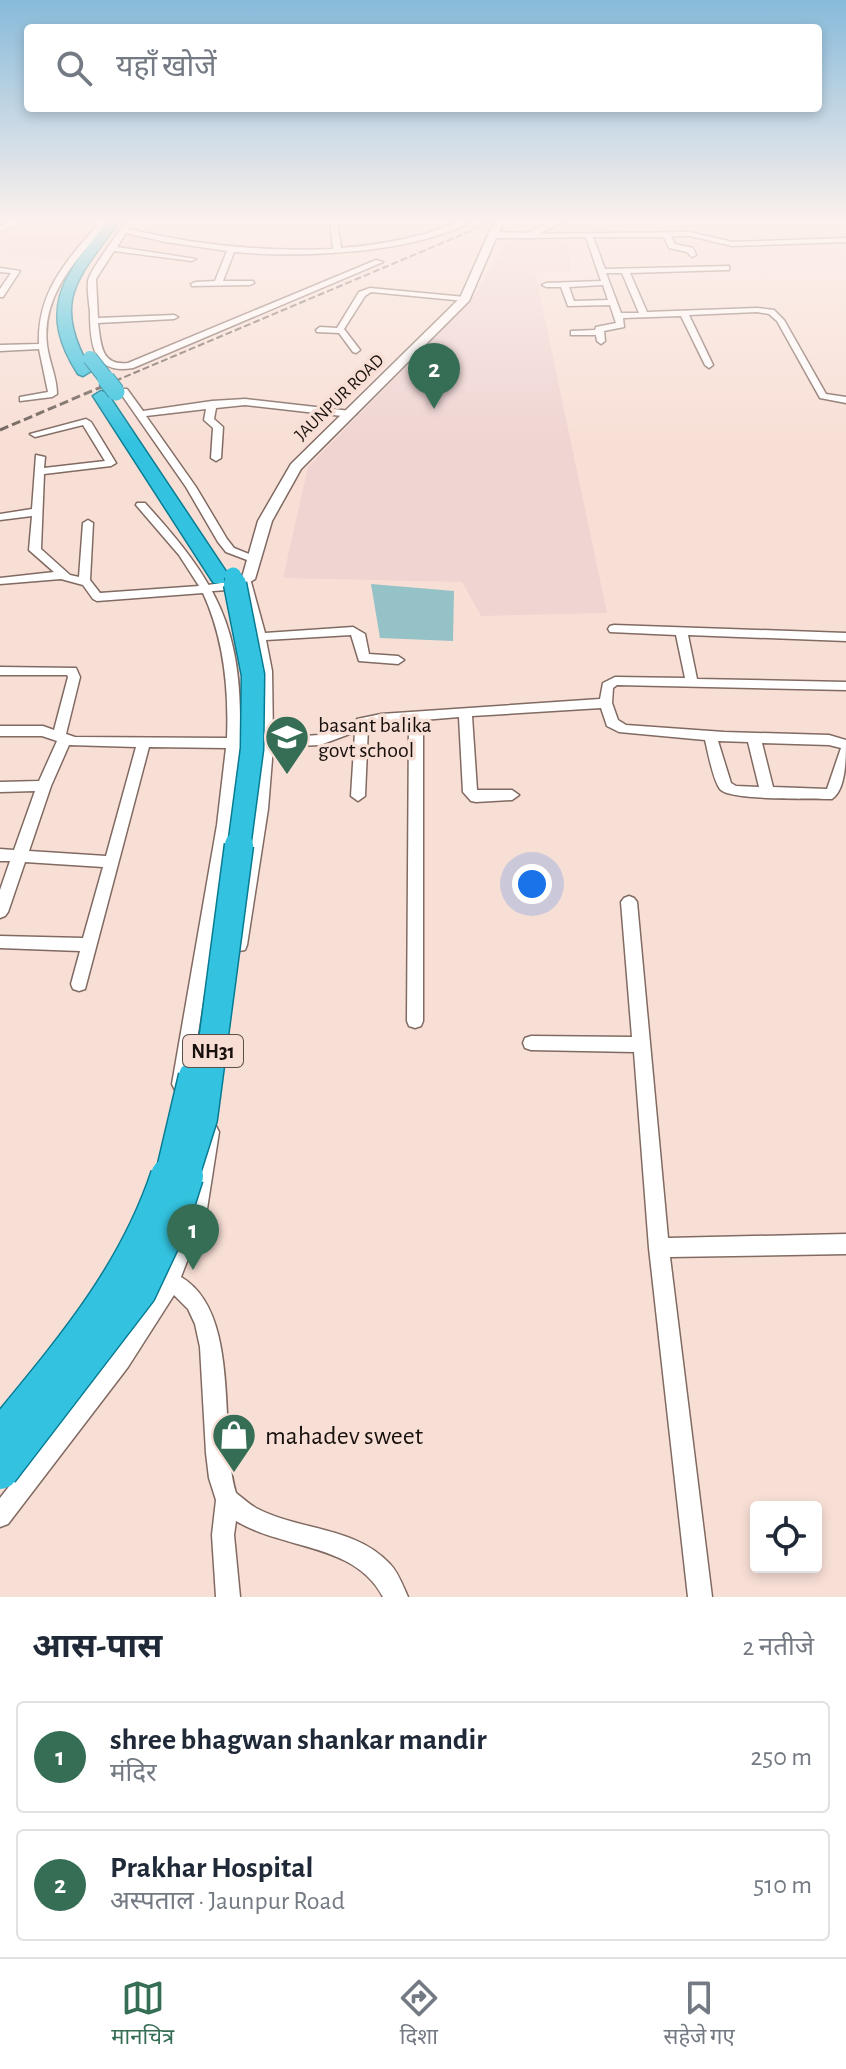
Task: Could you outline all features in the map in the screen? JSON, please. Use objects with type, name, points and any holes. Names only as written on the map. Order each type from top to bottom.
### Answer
[{"type":"highway","name":"NH31","points":[[0,1471],[97,1349],[138,1291],[170,1223],[203,1118],[252,749],[253,675],[232,577],[114,393],[64,335],[60,307],[65,294]]},
{"type":"highway","name":"NH31","points":[[0,1438],[84,1334],[127,1273],[177,1157],[188,1105],[238,751],[232,577]]},
{"type":"street","points":[[23,399],[52,394],[43,346],[49,294]]},
{"type":"street","points":[[93,294],[94,341],[108,365],[125,368],[303,294]]},
{"type":"street","points":[[339,331],[363,294]]},
{"type":"street","points":[[407,294],[465,299]]},
{"type":"street","name":"JAUNPUR ROAD","points":[[232,577],[296,467],[467,294]]},
{"type":"street","points":[[567,294],[571,304],[611,302]]},
{"type":"street","points":[[574,333],[599,336],[599,329],[621,326],[608,294]]},
{"type":"street","points":[[635,294],[644,315]]},
{"type":"street","points":[[683,312],[709,365]]},
{"type":"street","points":[[618,316],[771,312],[780,320],[823,396],[846,400]]},
{"type":"street","points":[[95,321],[174,317]]},
{"type":"street","points":[[320,330],[339,331],[356,350]]},
{"type":"street","points":[[0,348],[43,346]]},
{"type":"street","points":[[0,1423],[80,1327],[127,1258],[160,1182],[179,1093],[228,801],[232,743],[229,655],[222,624],[232,577],[230,550],[140,414],[114,393]]},
{"type":"street","points":[[140,414],[212,404],[267,403],[351,414]]},
{"type":"street","points":[[212,404],[209,420],[218,427],[216,458]]},
{"type":"street","points":[[35,434],[86,422],[111,463],[39,472]]},
{"type":"street","points":[[40,457],[35,550],[63,575],[84,582],[97,597],[232,577]]},
{"type":"street","points":[[0,1516],[121,1360],[170,1282],[198,1209],[262,799],[267,743],[266,683],[259,637],[232,577],[190,561],[141,505]]},
{"type":"street","points":[[0,517],[36,512]]},
{"type":"street","points":[[84,582],[88,523]]},
{"type":"street","points":[[0,581],[63,575]]},
{"type":"street","points":[[614,629],[846,637]]},
{"type":"street","points":[[259,637],[353,631],[359,634],[363,658],[398,660]]},
{"type":"street","points":[[681,632],[692,683]]},
{"type":"street","points":[[0,671],[72,671],[74,677],[62,738],[0,912]]},
{"type":"street","points":[[846,686],[615,681],[607,686],[606,703],[616,726],[710,736],[829,740],[846,745]]},
{"type":"street","points":[[0,731],[43,731],[62,738],[143,744],[267,743],[320,740],[343,733],[362,722],[416,714],[606,703]]},
{"type":"street","points":[[465,712],[470,792],[476,797],[512,795]]},
{"type":"street","points":[[415,1021],[416,714]]},
{"type":"street","points":[[358,796],[362,722]]},
{"type":"street","points":[[710,736],[728,789],[832,794],[846,751]]},
{"type":"street","points":[[754,738],[767,793]]},
{"type":"street","points":[[79,984],[143,744]]},
{"type":"street","points":[[0,787],[44,786]]},
{"type":"street","points":[[0,855],[112,862]]},
{"type":"street","points":[[629,902],[659,1248],[700,1597]]},
{"type":"street","points":[[0,942],[90,945]]},
{"type":"street","points":[[531,1043],[641,1045]]},
{"type":"street","points":[[659,1248],[846,1244]]},
{"type":"street","points":[[127,1258],[170,1282],[195,1302],[209,1347],[220,1470],[227,1500],[223,1535],[228,1597]]},
{"type":"street","points":[[227,1500],[251,1517],[365,1556],[390,1579],[396,1597]]},
{"type":"shaded area","points":[[475,294],[540,294],[607,613],[481,616],[462,582],[283,578],[308,467]]},
{"type":"water","points":[[371,584],[454,591],[453,641],[380,638]]},
{"type":"railway","points":[[115,381],[322,294]]},
{"type":"railway","points":[[0,430],[120,379]]},
{"type":"place","name":"Prakhar Hospital","points":[[434,409]]},
{"type":"place","name":"basant balika govt school","points":[[287,776]]},
{"type":"place","name":"shree bhagwan shankar mandir","points":[[193,1270]]},
{"type":"place","name":"mahadev sweet","points":[[234,1474]]}]
